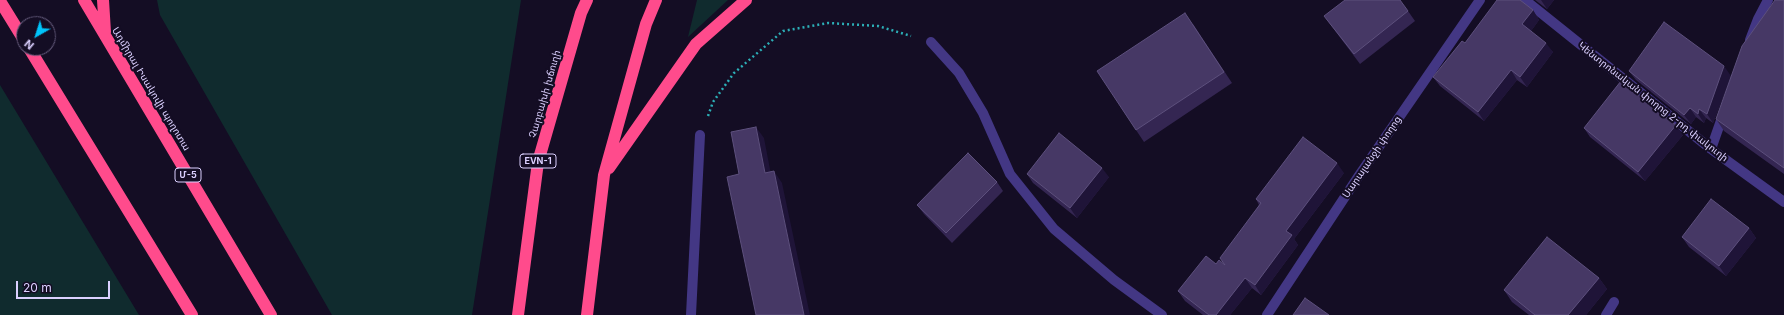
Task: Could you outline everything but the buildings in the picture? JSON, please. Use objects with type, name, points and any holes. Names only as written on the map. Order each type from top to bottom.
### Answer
[{"type":"highway","name":"Ադմիրալ Իսակովի պողոտա","points":[[84,0],[271,315]]},
{"type":"highway","points":[[103,0],[105,35]]},
{"type":"highway","points":[[581,0],[581,13]]},
{"type":"highway","name":"Չարբախի խճուղի","points":[[518,315],[538,162],[581,13],[587,0]]},
{"type":"highway","points":[[587,315],[604,175],[646,24],[656,0]]},
{"type":"highway","points":[[604,175],[696,44],[746,0]]},
{"type":"highway","points":[[0,1],[16,27]]},
{"type":"highway","points":[[34,56],[192,315]]},
{"type":"street","name":"Սարալանջի փողոց","points":[[1267,315],[1358,177],[1480,0]]},
{"type":"street","name":"Կենտրոնական փողոց 2-րդ փակուղի","points":[[1525,0],[1711,149],[1784,202]]},
{"type":"street","points":[[1748,47],[1758,19],[1768,0]]},
{"type":"street","points":[[931,42],[959,73],[979,106],[1010,174],[1054,229],[1114,280],[1162,315]]},
{"type":"street","points":[[1711,149],[1727,105]]},
{"type":"street","points":[[691,315],[700,135]]},
{"type":"street","points":[[1606,315],[1614,302]]},
{"type":"path","points":[[700,135],[713,102],[734,73],[783,31],[828,23],[878,26],[931,42]]},
{"type":"green space","points":[[157,0],[521,0],[472,315],[332,315],[160,15]]},
{"type":"green space","points":[[697,0],[728,0],[688,37]]},
{"type":"green space","points":[[0,85],[139,315],[0,315]]}]
